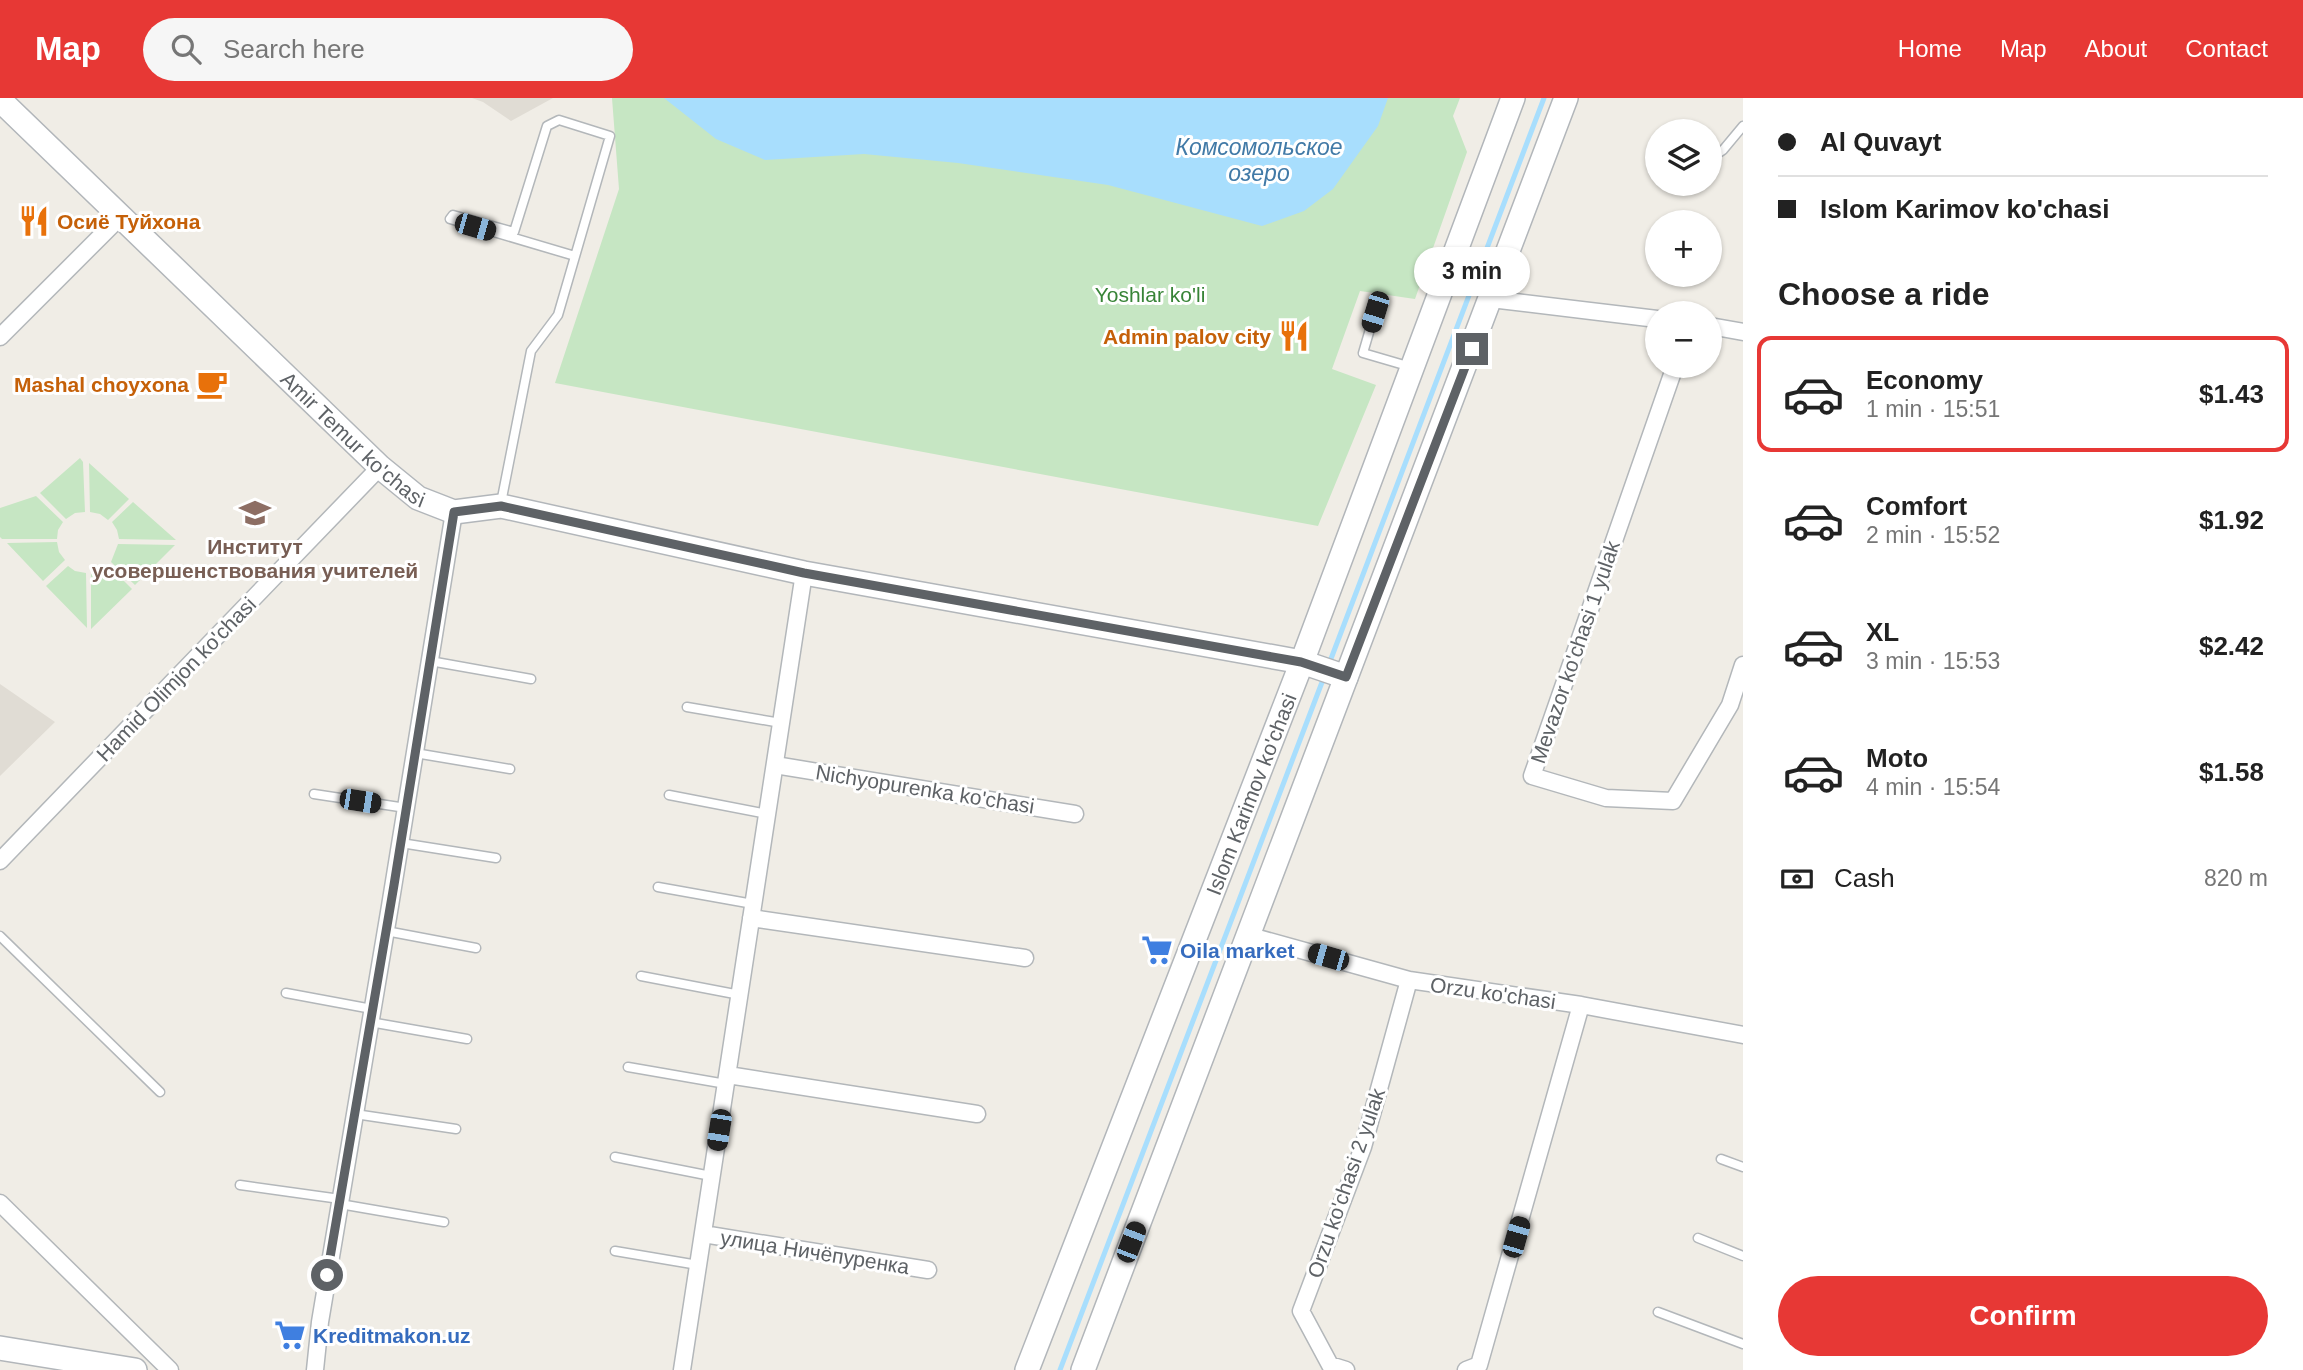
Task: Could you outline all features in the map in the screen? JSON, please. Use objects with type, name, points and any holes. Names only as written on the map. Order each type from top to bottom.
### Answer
[{"type":"main road","name":"Islom Karimov ko'chasi","points":[[1027,1370],[1301,662],[1513,98]]},
{"type":"main road","points":[[1083,1370],[1566,98]]},
{"type":"main road","name":"Amir Temur ko'chasi","points":[[0,100],[380,467],[418,498],[454,512],[501,506],[804,573],[1301,662],[1346,677]]},
{"type":"main road","points":[[0,1348],[135,1370]]},
{"type":"street","points":[[0,337],[120,217]]},
{"type":"street","points":[[1491,299],[1645,318]]},
{"type":"street","points":[[1722,328],[1743,331]]},
{"type":"street","name":"Mevazor ko'chasi 1 yulak","points":[[1671,378],[1532,776],[1606,798],[1673,800],[1730,705],[1743,665]]},
{"type":"street","name":"Hamid Olimjon ko'chasi","points":[[0,861],[380,467]]},
{"type":"street","points":[[315,1370],[320,1322],[454,512]]},
{"type":"street","points":[[682,1370],[804,573]]},
{"type":"street","name":"Nichyopurenka ko'chasi","points":[[775,765],[1075,814]]},
{"type":"street","points":[[752,911],[1025,958]]},
{"type":"street","name":"Orzu ko'chasi","points":[[1247,934],[1409,980],[1581,1005],[1743,1035]]},
{"type":"street","name":"Orzu ko'chasi 2 yulak","points":[[1346,1370],[1330,1365],[1301,1311],[1363,1147],[1409,980]]},
{"type":"street","points":[[1466,1370],[1479,1365],[1581,1005]]},
{"type":"street","points":[[727,1079],[977,1114]]},
{"type":"street","points":[[0,1203],[170,1370]]},
{"type":"street","name":"улица Ничёпуренка","points":[[703,1234],[928,1270]]},
{"type":"lane","points":[[501,506],[531,351],[558,316],[610,136],[559,120],[547,126],[514,232],[453,215],[450,219],[575,256]]},
{"type":"lane","points":[[1722,151],[1743,126]]},
{"type":"lane","points":[[1375,312],[1363,353],[1411,367]]},
{"type":"lane","points":[[430,661],[531,680]]},
{"type":"lane","points":[[687,707],[781,723]]},
{"type":"lane","points":[[415,753],[510,769]]},
{"type":"lane","points":[[314,794],[406,808]]},
{"type":"lane","points":[[670,795],[767,814]]},
{"type":"lane","points":[[401,844],[496,858]]},
{"type":"lane","points":[[658,887],[752,911]]},
{"type":"lane","points":[[386,931],[476,948]]},
{"type":"lane","points":[[0,936],[160,1092]]},
{"type":"lane","points":[[641,976],[740,995]]},
{"type":"lane","points":[[286,993],[467,1039]]},
{"type":"lane","points":[[628,1067],[727,1079]]},
{"type":"lane","points":[[355,1114],[456,1129]]},
{"type":"lane","points":[[615,1157],[711,1176]]},
{"type":"lane","points":[[1721,1159],[1743,1167]]},
{"type":"lane","points":[[240,1185],[444,1222]]},
{"type":"lane","points":[[1698,1238],[1743,1256]]},
{"type":"lane","points":[[615,1251],[698,1265]]},
{"type":"lane","points":[[1658,1312],[1743,1344]]},
{"type":"shaded area","points":[[472,98],[553,98],[511,121],[483,102]]},
{"type":"shaded area","points":[[0,684],[55,722],[0,776]]},
{"type":"green space","name":"Yoshlar ko'li","points":[[612,98],[1460,98],[1453,116],[1467,152],[1415,299],[1360,291],[1332,369],[1376,385],[1318,526],[555,383],[619,189]]},
{"type":"green space","points":[[80,458],[83,462],[85,512],[75,513],[66,519],[40,493]]},
{"type":"green space","points":[[89,463],[129,499],[108,520],[100,514],[90,512]]},
{"type":"green space","points":[[36,496],[63,522],[57,539],[2,539],[0,508]]},
{"type":"green space","points":[[133,502],[176,540],[119,539],[112,522]]},
{"type":"green space","points":[[57,542],[59,552],[65,560],[43,581],[7,543]]},
{"type":"green space","points":[[118,544],[175,545],[135,585],[111,562]]},
{"type":"green space","points":[[108,565],[132,589],[91,629],[91,574],[100,572]]},
{"type":"green space","points":[[68,566],[75,571],[86,573],[87,628],[46,586]]},
{"type":"water","name":"Комсомольское озеро","points":[[664,98],[1388,98],[1378,126],[1333,189],[1304,211],[1262,226],[1108,185],[958,163],[864,154],[765,160],[716,139]]},
{"type":"waterway","points":[[1329,664],[1544,98]]},
{"type":"waterway","points":[[1060,1370],[1324,677]]},
{"type":"place","name":"Осиё Туйхона","points":[[34,221]]},
{"type":"place","name":"Admin palov city","points":[[1294,336]]},
{"type":"place","name":"Mashal choyxona","points":[[212,384]]},
{"type":"place","name":"Институт усовершенствования учителей","points":[[255,513]]},
{"type":"place","name":"Oila market","points":[[1157,950]]},
{"type":"place","name":"Kreditmakon.uz","points":[[290,1335]]},
{"type":"route","points":[[327,1275],[454,512],[501,506],[804,573],[1301,662],[1346,677],[1472,349]]}]
